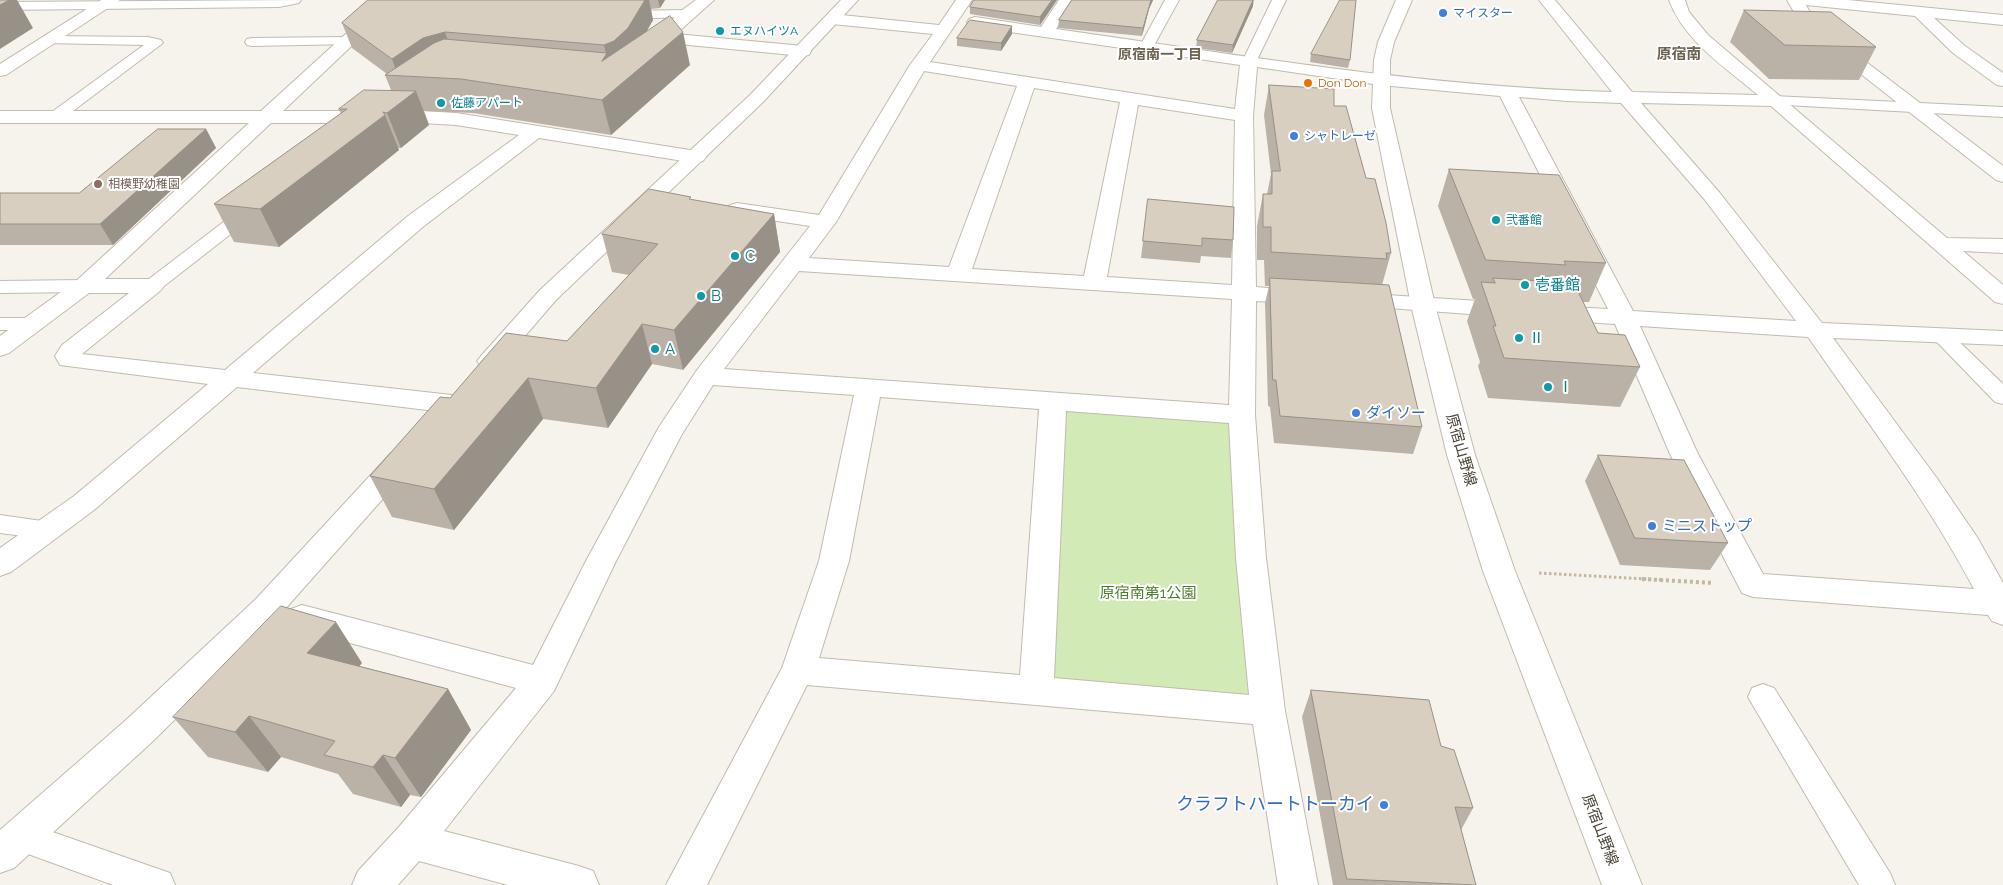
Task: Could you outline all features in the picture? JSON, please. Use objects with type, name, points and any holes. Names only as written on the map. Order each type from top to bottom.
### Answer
[{"type":"street","points":[[640,61],[687,14],[706,0]]},
{"type":"street","points":[[11,846],[139,731],[267,608],[548,295],[664,197],[696,157],[803,51],[850,0]]},
{"type":"street","points":[[1046,32],[1067,0]]},
{"type":"street","name":"原宿山野線","points":[[1404,0],[1386,42],[1382,60],[1380,80],[1381,108],[1423,305],[1461,455],[1499,571],[1622,885]]},
{"type":"street","points":[[1547,0],[1626,98],[1712,196],[1815,330],[1926,484],[1966,545],[2000,608]]},
{"type":"street","points":[[1677,0],[1682,13],[1702,38],[2003,297]]},
{"type":"street","points":[[1795,0],[1813,28],[2003,176]]},
{"type":"street","points":[[1800,0],[2003,20]]},
{"type":"street","points":[[0,71],[107,3]]},
{"type":"street","points":[[0,348],[84,286],[348,41],[389,9]]},
{"type":"street","points":[[1920,13],[1953,46],[2003,81]]},
{"type":"street","points":[[832,19],[953,16],[1046,32],[1380,80],[1507,92],[1626,98],[1774,101]]},
{"type":"street","points":[[372,885],[412,841],[542,681],[601,561],[665,442],[706,376],[825,222],[919,65],[953,16]]},
{"type":"street","points":[[665,38],[803,51]]},
{"type":"street","points":[[1249,62],[1244,116],[1242,415],[1251,558],[1268,711],[1298,885]]},
{"type":"street","points":[[919,65],[1244,116]]},
{"type":"street","points":[[958,276],[1027,82]]},
{"type":"street","points":[[1507,92],[1624,318],[1684,454],[1753,585],[2000,608]]},
{"type":"street","points":[[374,116],[396,99]]},
{"type":"street","points":[[1094,283],[1130,99]]},
{"type":"street","points":[[0,118],[374,116],[456,119],[696,157]]},
{"type":"street","points":[[0,564],[84,503],[416,221],[535,132]]},
{"type":"street","points":[[721,206],[825,222]]},
{"type":"street","points":[[1942,244],[2003,246]]},
{"type":"street","points":[[792,264],[1815,330],[2003,338]]},
{"type":"street","points":[[84,286],[152,286]]},
{"type":"street","points":[[152,286],[71,350],[68,356],[70,360],[452,404]]},
{"type":"street","points":[[706,376],[1242,415]]},
{"type":"street","points":[[686,885],[798,670],[834,561],[869,388]]},
{"type":"street","points":[[1036,690],[1052,401]]},
{"type":"street","points":[[267,608],[542,681]]},
{"type":"street","points":[[798,670],[1268,711]]},
{"type":"street","points":[[412,841],[579,885]]},
{"type":"lane","points":[[0,6],[107,3],[279,4],[294,0]]},
{"type":"lane","points":[[1147,46],[1172,0]]},
{"type":"lane","points":[[1249,62],[1279,0]]},
{"type":"lane","points":[[601,15],[687,14]]},
{"type":"lane","points":[[50,40],[148,41],[156,43],[54,117]]},
{"type":"lane","points":[[252,42],[348,41]]},
{"type":"lane","points":[[1774,101],[2003,112]]},
{"type":"lane","points":[[351,133],[374,116]]},
{"type":"lane","points":[[152,286],[266,198]]},
{"type":"lane","points":[[0,287],[84,286]]},
{"type":"lane","points":[[0,324],[34,324]]},
{"type":"lane","points":[[1942,336],[2003,398]]},
{"type":"lane","points":[[0,524],[47,530]]},
{"type":"lane","points":[[1763,697],[1878,885]]},
{"type":"lane","points":[[11,846],[158,885]]},
{"type":"path","points":[[1529,572],[1753,585]]},
{"type":"green space","name":"原宿南第1公園","points":[[1053,401],[1242,415],[1268,711],[1036,690]]},
{"type":"building","points":[[0,0],[9,0],[0,5]]},
{"type":"building","points":[[368,0],[645,0],[628,28],[614,41],[604,45],[445,32],[423,38],[392,59],[342,23]]},
{"type":"building","points":[[974,0],[1052,0],[1040,17],[970,7]]},
{"type":"building","points":[[1072,0],[1151,0],[1143,28],[1059,20]]},
{"type":"building","points":[[1218,0],[1253,0],[1233,45],[1197,40]]},
{"type":"building","points":[[1340,0],[1356,0],[1350,60],[1311,54]]},
{"type":"building","points":[[1744,10],[1831,12],[1876,47],[1785,45]]},
{"type":"building","points":[[670,16],[683,32],[602,100],[461,79],[385,75],[434,43],[444,39],[607,53],[602,61]]},
{"type":"building","points":[[970,20],[1012,26],[1001,43],[957,38]]},
{"type":"building","points":[[1269,85],[1334,89],[1334,106],[1346,106],[1366,178],[1375,179],[1391,253],[1386,253],[1387,259],[1271,252],[1271,227],[1263,227],[1263,194],[1272,194],[1272,171],[1280,171]]},
{"type":"building","points":[[364,90],[416,91],[387,113],[383,112],[385,115],[260,209],[214,204],[347,109],[339,109]]},
{"type":"building","points":[[158,129],[206,129],[100,224],[0,224],[0,193],[79,193]]},
{"type":"building","points":[[1449,169],[1559,175],[1606,263],[1564,261],[1566,265],[1486,260]]},
{"type":"building","points":[[649,189],[691,197],[689,199],[774,214],[674,330],[642,324],[596,388],[528,378],[434,489],[370,476],[440,397],[450,398],[506,333],[567,341],[658,244],[602,234]]},
{"type":"building","points":[[1148,199],[1234,207],[1233,240],[1202,238],[1202,246],[1143,241]]},
{"type":"building","points":[[1270,278],[1389,285],[1422,427],[1280,416],[1276,380],[1273,380]]},
{"type":"building","points":[[1493,278],[1574,283],[1598,333],[1625,335],[1640,367],[1504,358],[1493,326],[1496,326],[1481,282],[1495,283]]},
{"type":"building","points":[[1598,455],[1684,460],[1728,543],[1635,538]]},
{"type":"building","points":[[281,606],[336,622],[307,653],[448,689],[395,758],[383,755],[373,767],[324,755],[335,741],[249,716],[235,732],[173,717]]},
{"type":"building","name":"クラフトハートトーカイ","points":[[1311,690],[1429,700],[1441,746],[1454,750],[1473,808],[1455,807],[1476,885],[1347,879]]},
{"type":"place","name":"マイスター","points":[[1443,13]]},
{"type":"place","name":"エヌハイツA","points":[[720,31]]},
{"type":"place","name":"Don Don","points":[[1308,83]]},
{"type":"place","name":"佐藤アパート","points":[[441,103]]},
{"type":"place","name":"シャトレーゼ","points":[[1294,136]]},
{"type":"place","name":"相模野幼稚園","points":[[98,184]]},
{"type":"place","name":"弐番館","points":[[1496,220]]},
{"type":"place","name":"C","points":[[735,256]]},
{"type":"place","name":"壱番館","points":[[1525,285]]},
{"type":"place","name":"B","points":[[701,296]]},
{"type":"place","name":"Ⅱ","points":[[1519,338]]},
{"type":"place","name":"A","points":[[655,349]]},
{"type":"place","name":"Ⅰ","points":[[1548,387]]},
{"type":"place","name":"ダイソー","points":[[1356,413]]},
{"type":"place","name":"ミニストップ","points":[[1652,526]]},
{"type":"place","name":"クラフトハートトーカイ","points":[[1384,805]]},
{"type":"district","name":"原宿南","points":[[1679,54]]},
{"type":"district","name":"原宿南一丁目","points":[[1160,55]]}]
